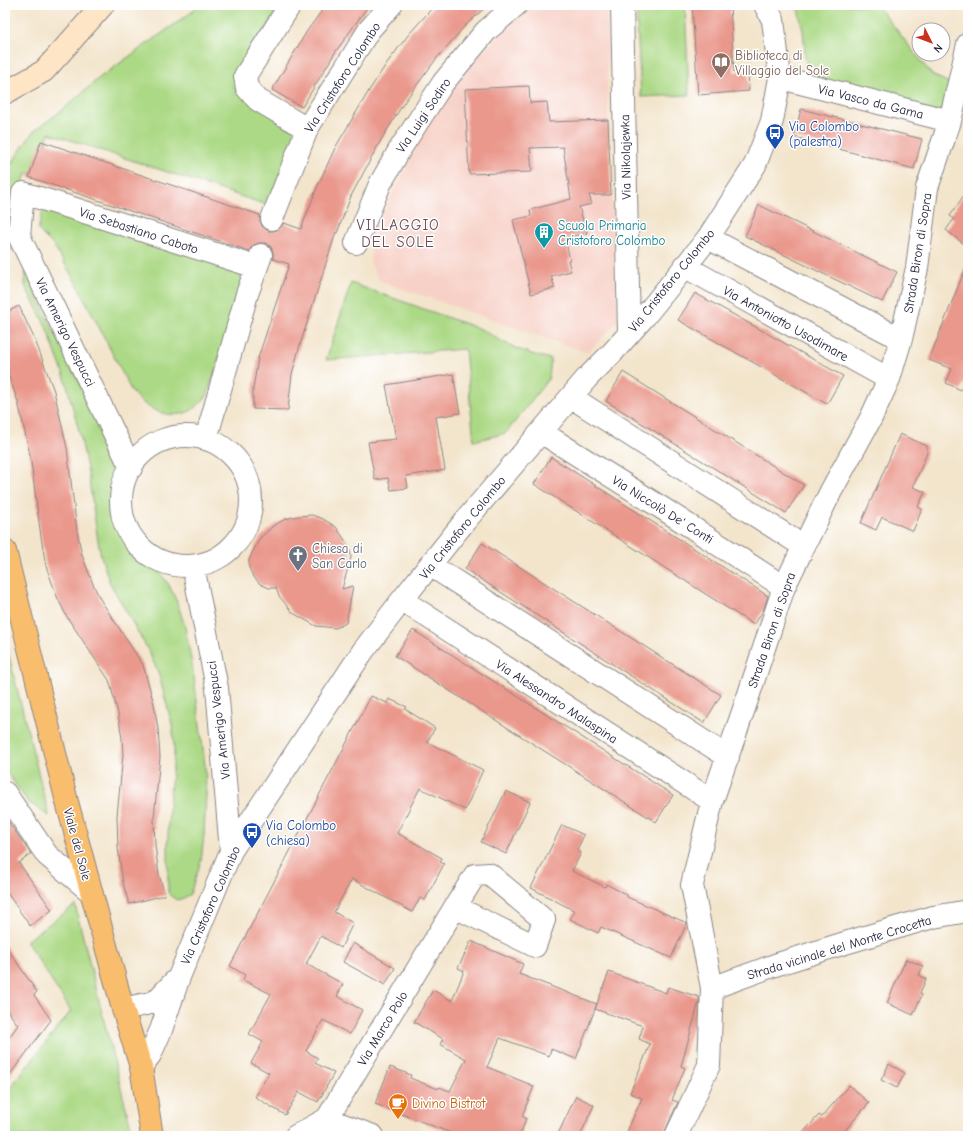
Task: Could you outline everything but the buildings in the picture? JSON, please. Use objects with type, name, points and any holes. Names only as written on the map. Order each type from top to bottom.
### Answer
[{"type":"main road","name":"Viale del Sole","points":[[5,551],[67,802],[123,1009],[141,1066],[152,1136]]},
{"type":"street","points":[[5,93],[44,71],[103,5]]},
{"type":"street","points":[[290,5],[245,76],[246,88],[258,100],[307,129]]},
{"type":"street","name":"Via Cristoforo Colombo","points":[[272,219],[307,129],[369,30],[391,5]]},
{"type":"street","name":"Via Luigi Sodiro","points":[[356,243],[380,184],[443,83],[486,31],[516,5]]},
{"type":"street","name":"Via Nikolajewka","points":[[622,5],[629,333]]},
{"type":"street","name":"Via Cristoforo Colombo","points":[[141,1066],[150,1055],[161,1030],[179,977],[231,851],[364,651],[465,520],[571,397],[645,316],[708,238],[755,165],[772,121],[780,78],[773,20],[765,5]]},
{"type":"street","name":"Strada Biron di Sopra","points":[[676,1136],[709,1065],[712,988],[692,885],[712,801],[784,587],[803,546],[889,379],[901,339],[917,268],[927,188],[950,121],[968,44]]},
{"type":"street","name":"Via Vasco da Gama","points":[[792,81],[950,121]]},
{"type":"street","name":"Via Sebastiano Caboto","points":[[23,193],[258,261],[206,439]]},
{"type":"street","name":"Via Amerigo Vespucci","points":[[23,193],[19,236],[131,468]]},
{"type":"street","points":[[708,238],[901,339]]},
{"type":"street","name":"Via Antoniotto Usodimare","points":[[684,266],[889,379]]},
{"type":"street","points":[[571,397],[803,546]]},
{"type":"street","name":"Via Niccolò De' Conti","points":[[541,432],[784,587]]},
{"type":"street","points":[[184,436],[206,439],[223,448],[238,461],[247,478],[251,497],[250,517],[242,536],[229,550],[212,561],[193,566],[172,565],[153,558],[137,545],[126,527],[121,507],[123,487],[131,468],[145,451],[163,440],[184,436]]},
{"type":"street","points":[[430,564],[728,757]]},
{"type":"street","name":"Via Amerigo Vespucci","points":[[193,566],[217,688],[231,851]]},
{"type":"street","name":"Via Alessandro Malaspina","points":[[402,600],[712,801]]},
{"type":"street","points":[[5,793],[47,855],[92,892]]},
{"type":"street","name":"Via Marco Polo","points":[[327,1119],[454,907]]},
{"type":"street","name":"Strada vicinale del Monte Crocetta","points":[[712,988],[775,965],[838,945],[933,917],[968,911]]},
{"type":"street","points":[[123,1009],[156,1002],[179,977]]},
{"type":"street","points":[[296,1136],[327,1119],[373,1136]]},
{"type":"shaded area","points":[[527,5],[607,5],[608,120],[618,320],[588,353],[380,281],[370,263],[371,248],[376,228],[423,133],[445,98],[466,71]]},
{"type":"green space","points":[[198,5],[281,5],[257,43],[233,87],[304,128],[267,205],[49,133],[36,175],[26,173],[7,241],[12,250],[5,250],[5,170],[7,170],[33,132],[66,107],[99,78],[189,14]]},
{"type":"green space","points":[[636,5],[685,5],[689,95],[641,97]]},
{"type":"green space","points":[[797,5],[877,5],[911,48],[911,62],[922,62],[932,75],[950,83],[941,116],[807,77],[803,30]]},
{"type":"green space","points":[[46,200],[248,266],[207,396],[192,410],[174,415],[158,412],[144,404],[132,392],[77,284],[53,245],[38,230]]},
{"type":"green space","points":[[25,272],[121,467],[120,480],[112,512],[134,538],[169,585],[177,602],[185,627],[193,670],[205,765],[206,793],[201,861],[190,894],[177,900],[168,892],[169,806],[174,754],[173,728],[158,672],[147,648],[109,581],[98,541],[88,473],[81,439],[65,378],[45,324],[25,286]]},
{"type":"green space","points":[[351,283],[483,330],[516,348],[551,359],[549,378],[506,433],[474,441],[465,349],[326,360]]},
{"type":"green space","points":[[5,640],[49,816],[28,802],[5,770]]},
{"type":"green space","points":[[75,905],[133,1136],[5,1136],[5,1094],[71,1011],[26,941]]},
{"type":"place","name":"Biblioteca di Villaggio del Sole","points":[[721,79]]},
{"type":"place","name":"Via Colombo (palestra)","points":[[775,150]]},
{"type":"place","name":"Scuola Primaria Cristoforo Colombo","points":[[544,249]]},
{"type":"place","name":"Chiesa di San Carlo","points":[[298,572]]},
{"type":"place","name":"Via Colombo (chiesa)","points":[[252,849]]},
{"type":"place","name":"Divino Bistrot","points":[[398,1120]]},
{"type":"district","name":"VILLAGGIO DEL SOLE","points":[[398,234]]}]
